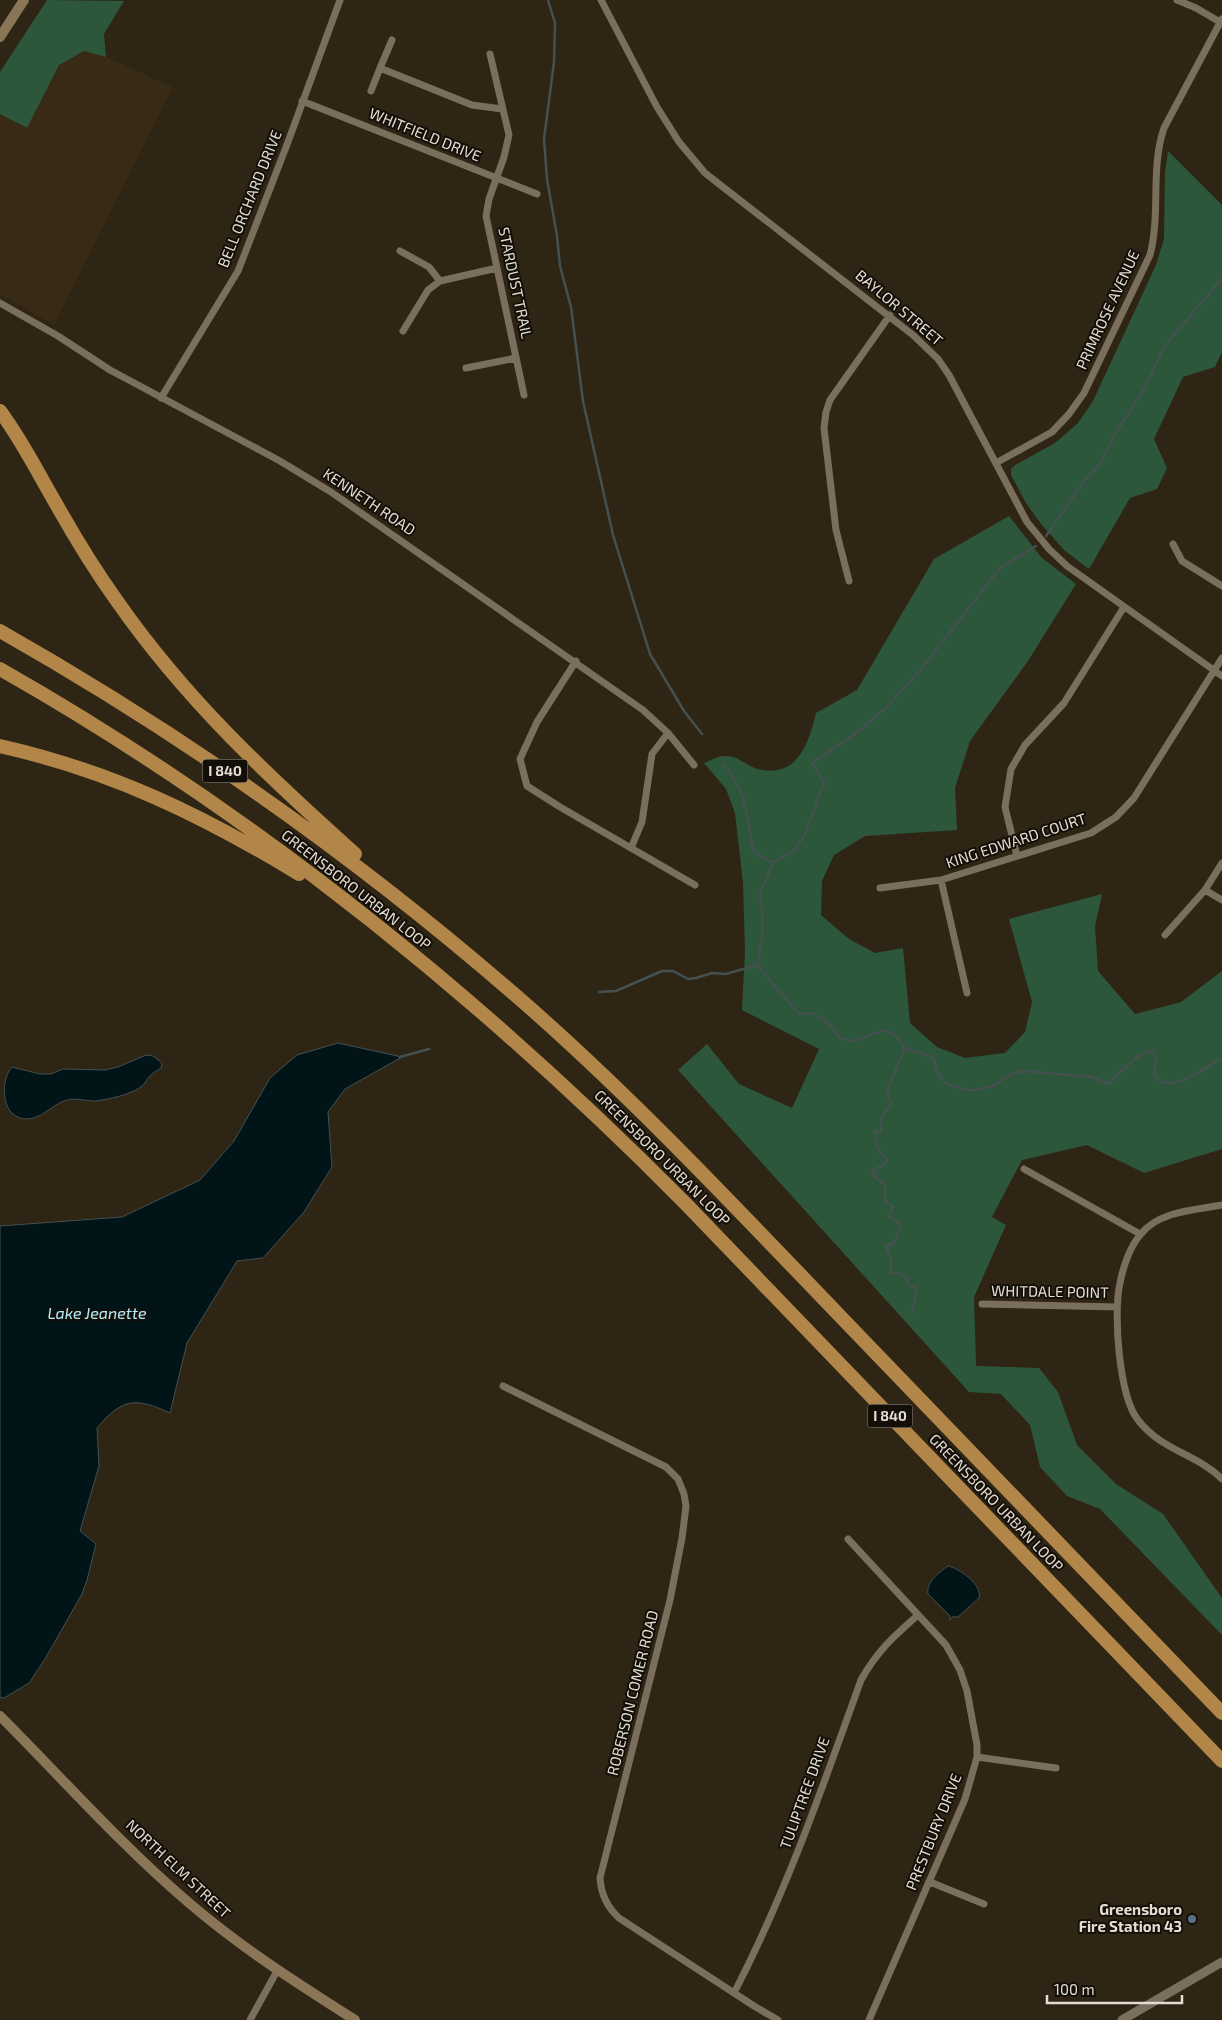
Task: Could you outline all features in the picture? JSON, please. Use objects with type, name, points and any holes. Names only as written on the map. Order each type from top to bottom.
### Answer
[{"type":"highway","points":[[0,411],[25,449],[98,574],[175,678],[248,756],[437,929]]},
{"type":"highway","name":"GREENSBORO URBAN LOOP","points":[[0,631],[135,711],[238,780],[339,852],[437,929],[531,1009],[667,1136],[1222,1713]]},
{"type":"highway","name":"GREENSBORO URBAN LOOP","points":[[0,669],[168,773],[270,843],[367,917],[509,1034],[636,1154],[1222,1761]]},
{"type":"highway","points":[[0,746],[86,770],[131,786],[182,809],[234,835],[367,917]]},
{"type":"main road","points":[[0,37],[24,0]]},
{"type":"main road","name":"NORTH ELM STREET","points":[[0,1716],[162,1879],[215,1925],[277,1971],[355,2020]]},
{"type":"street","name":"BELL ORCHARD DRIVE","points":[[161,398],[238,271],[257,225],[340,0]]},
{"type":"street","name":"BAYLOR STREET","points":[[601,0],[657,107],[679,142],[705,173],[890,316],[926,346],[938,359],[949,375],[1027,522],[1036,535],[1067,566],[1222,676]]},
{"type":"street","points":[[1177,0],[1221,20]]},
{"type":"street","name":"PRIMROSE AVENUE","points":[[996,463],[1052,432],[1070,414],[1084,393],[1150,254],[1154,240],[1158,144],[1164,128],[1221,20]]},
{"type":"street","points":[[370,91],[392,40]]},
{"type":"street","name":"STARDUST TRAIL","points":[[490,54],[509,135],[504,157],[489,199],[486,216],[524,395]]},
{"type":"street","points":[[380,68],[472,106],[502,109]]},
{"type":"street","name":"WHITFIELD DRIVE","points":[[302,101],[537,194]]},
{"type":"street","points":[[400,251],[429,267],[440,281]]},
{"type":"street","points":[[403,331],[428,290],[440,281],[498,268]]},
{"type":"street","name":"KENNETH ROAD","points":[[0,303],[58,336],[110,370],[280,461],[331,492],[643,710],[668,733],[694,765]]},
{"type":"street","points":[[849,582],[836,530],[824,428],[826,412],[830,400],[890,316]]},
{"type":"street","points":[[466,368],[516,358]]},
{"type":"street","points":[[1172,544],[1182,561],[1222,586]]},
{"type":"street","points":[[1017,856],[1005,807],[1011,769],[1025,745],[1064,703],[1124,607]]},
{"type":"street","name":"KING EDWARD COURT","points":[[880,888],[941,880],[1090,833],[1116,817],[1134,798],[1222,658]]},
{"type":"street","points":[[576,662],[537,722],[520,759],[527,786],[696,885]]},
{"type":"street","points":[[631,848],[642,822],[652,754],[668,733]]},
{"type":"street","points":[[1165,935],[1205,890],[1222,863]]},
{"type":"street","points":[[941,880],[967,993]]},
{"type":"street","points":[[1205,890],[1222,900]]},
{"type":"street","points":[[1024,1169],[1140,1234]]},
{"type":"street","points":[[1221,1475],[1157,1439],[1136,1418],[1130,1407],[1122,1379],[1117,1306],[1124,1267],[1140,1234],[1162,1218],[1222,1205]]},
{"type":"street","name":"WHITDALE POINT","points":[[982,1304],[1117,1306]]},
{"type":"street","name":"ROBERSON COMER ROAD","points":[[503,1386],[666,1467],[682,1486],[686,1506],[677,1569],[600,1878],[600,1886],[606,1904],[619,1918],[778,2020]]},
{"type":"street","name":"PRESTBURY DRIVE","points":[[848,1539],[946,1645],[960,1670],[967,1691],[977,1745],[977,1757],[965,1798],[869,2020]]},
{"type":"street","name":"TULIPTREE DRIVE","points":[[734,1993],[749,1965],[796,1858],[861,1680],[873,1658],[887,1642],[918,1615]]},
{"type":"street","points":[[977,1757],[1056,1768]]},
{"type":"street","points":[[930,1882],[984,1904]]},
{"type":"street","points":[[1122,2020],[1132,2017],[1222,1962]]},
{"type":"street","points":[[250,2020],[277,1971]]},
{"type":"shaded area","points":[[84,51],[106,57],[173,87],[54,325],[0,294],[0,114],[27,128],[59,64]]},
{"type":"green space","points":[[47,0],[124,1],[104,34],[106,57],[84,51],[59,65],[27,128],[0,114],[0,72]]},
{"type":"green space","points":[[1168,151],[1222,205],[1222,352],[1215,367],[1183,377],[1154,439],[1167,468],[1157,489],[1130,498],[1089,569],[1064,550],[1041,524],[1026,503],[1011,475],[1011,469],[1055,443],[1078,423],[1093,401],[1156,265],[1164,239],[1165,173]]},
{"type":"green space","points":[[1009,516],[1042,558],[1076,584],[1028,661],[970,741],[955,788],[957,830],[865,836],[834,855],[822,881],[821,915],[849,939],[875,953],[903,948],[910,1023],[937,1047],[965,1058],[1005,1053],[1025,1032],[1032,1002],[1009,919],[1102,894],[1095,926],[1098,971],[1135,1014],[1181,1002],[1222,971],[1222,1149],[1144,1173],[1087,1145],[1022,1160],[992,1217],[1006,1225],[974,1297],[976,1366],[1039,1368],[1058,1392],[1077,1445],[1116,1484],[1163,1514],[1222,1598],[1222,1635],[1100,1509],[1067,1496],[1040,1467],[1030,1425],[1001,1394],[969,1392],[678,1070],[707,1044],[739,1084],[792,1108],[819,1049],[742,1010],[745,952],[743,883],[735,813],[726,789],[704,763],[720,756],[731,756],[754,768],[771,771],[783,769],[792,764],[805,747],[816,713],[857,690],[934,559]]},
{"type":"water","name":"Lake Jeanette","points":[[338,1043],[402,1057],[345,1089],[328,1112],[332,1167],[304,1212],[263,1258],[237,1261],[187,1343],[170,1413],[148,1404],[130,1403],[114,1411],[97,1428],[99,1466],[80,1531],[96,1544],[82,1594],[29,1683],[4,1698],[0,1697],[0,1226],[122,1217],[200,1180],[234,1141],[270,1078],[297,1055]]},
{"type":"water","points":[[146,1055],[153,1056],[162,1063],[161,1068],[150,1076],[138,1089],[126,1094],[95,1101],[68,1100],[59,1103],[37,1117],[27,1119],[18,1117],[7,1106],[4,1089],[5,1081],[12,1067],[40,1074],[51,1074],[63,1069],[105,1070],[118,1067]]},
{"type":"water","points":[[948,1566],[953,1567],[969,1578],[979,1593],[979,1598],[958,1617],[952,1617],[950,1620],[950,1616],[928,1594],[931,1581]]},
{"type":"waterway","points":[[548,0],[555,23],[554,62],[544,139],[547,179],[560,266],[571,307],[583,401],[613,535],[650,654],[684,711],[702,734]]},
{"type":"waterway","points":[[1046,536],[1085,480],[1102,462],[1113,437],[1145,388],[1164,347],[1222,278]]},
{"type":"waterway","points":[[1036,546],[1001,567],[922,668],[885,709],[855,734],[812,763],[824,782],[804,837],[794,850],[773,863],[760,894],[762,940],[757,965],[799,1014],[807,1013],[819,1016],[828,1023],[841,1039],[854,1041],[883,1030],[893,1033],[905,1048],[933,1057],[939,1077],[947,1084],[967,1090],[977,1090],[993,1086],[1010,1075],[1023,1071],[1092,1077],[1108,1084],[1137,1057],[1148,1051],[1154,1052],[1157,1061],[1154,1070],[1155,1077],[1164,1082],[1172,1083],[1190,1077],[1222,1058]]},
{"type":"waterway","points":[[723,764],[737,784],[745,805],[753,851],[773,863]]},
{"type":"waterway","points":[[599,992],[616,991],[662,971],[673,971],[688,979],[712,973],[726,974],[757,965]]},
{"type":"waterway","points":[[905,1048],[887,1090],[891,1104],[882,1117],[881,1131],[874,1132],[878,1149],[887,1160],[884,1165],[873,1170],[873,1175],[885,1185],[885,1201],[893,1206],[889,1216],[901,1226],[894,1243],[886,1246],[891,1259],[890,1272],[907,1278],[908,1284],[917,1289],[912,1313]]},
{"type":"waterway","points":[[400,1057],[429,1049]]},
{"type":"place","name":"Greensboro Fire Station 43","points":[[1192,1919]]}]
